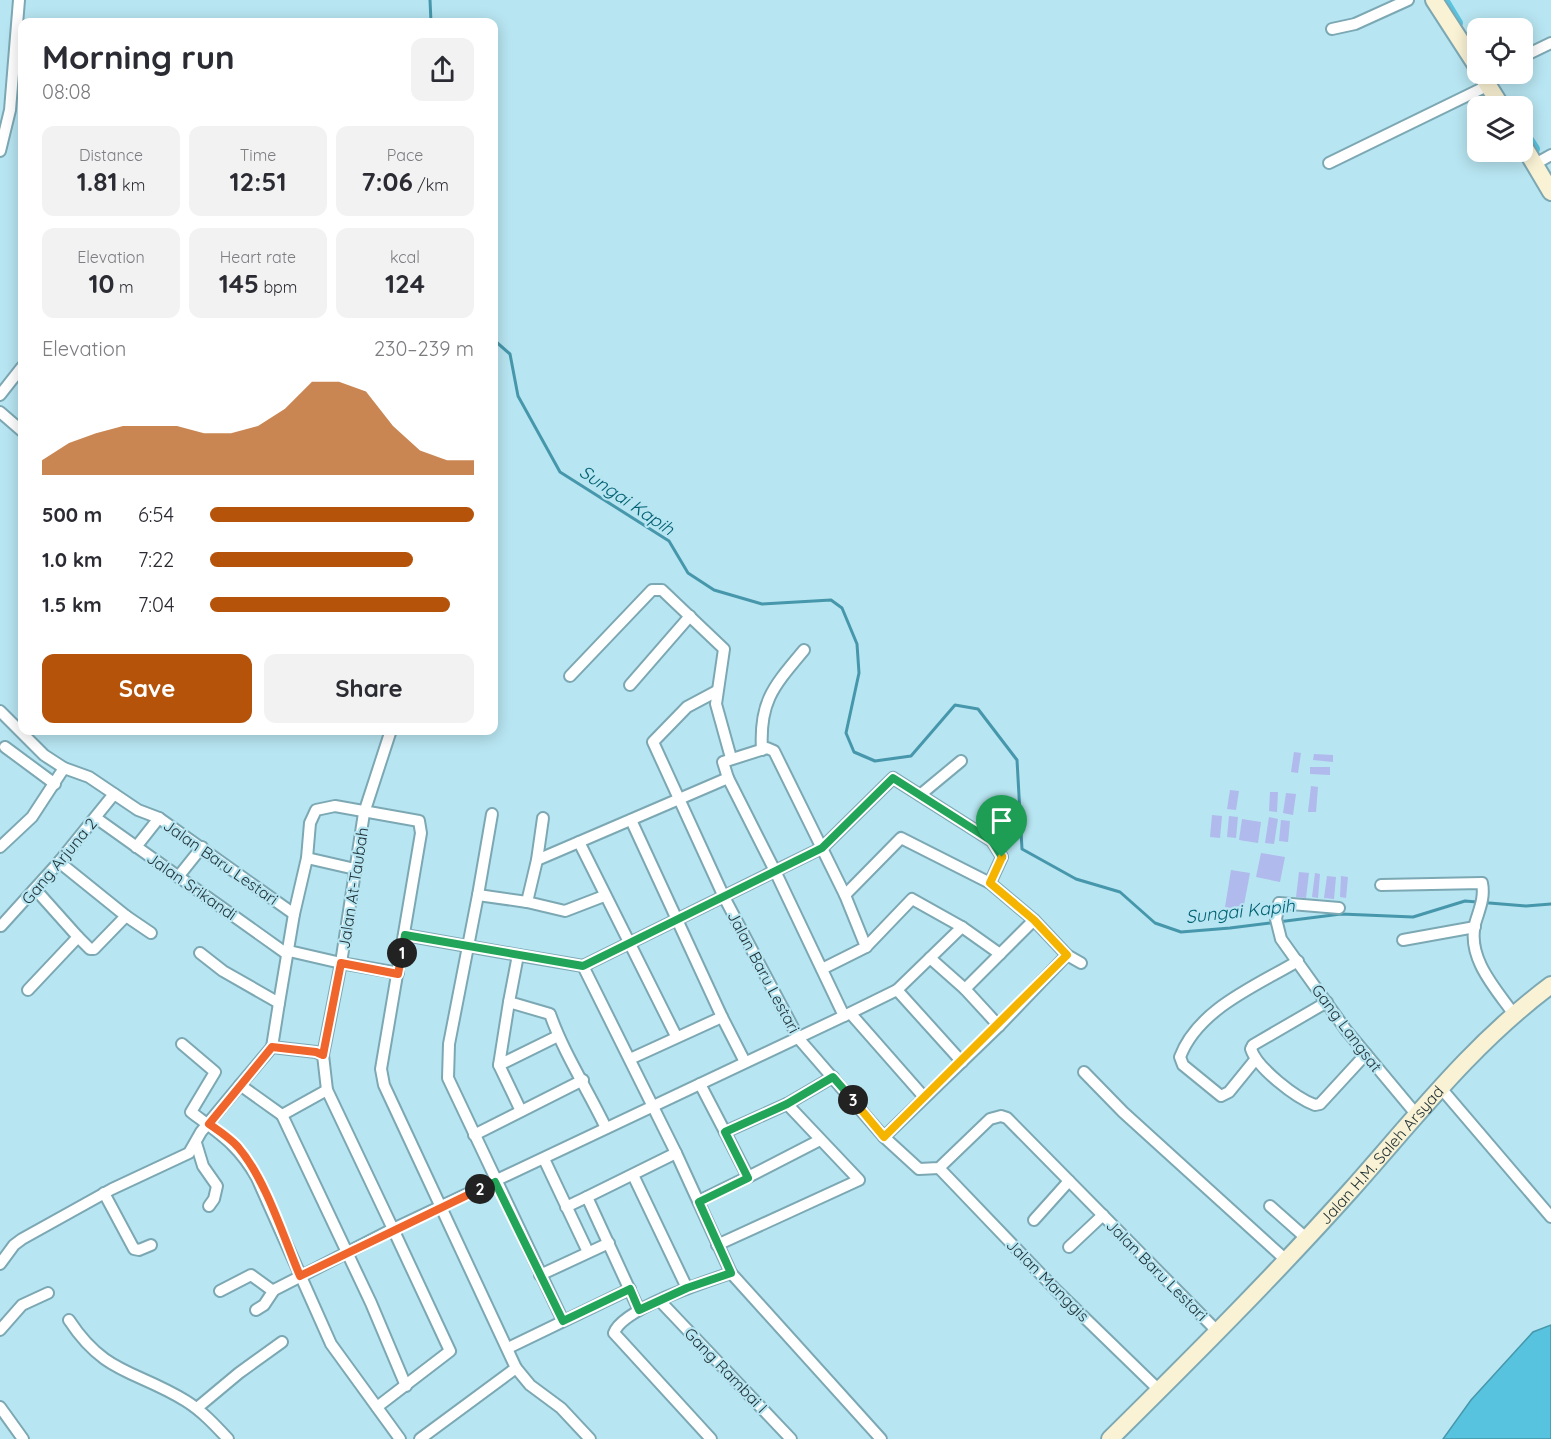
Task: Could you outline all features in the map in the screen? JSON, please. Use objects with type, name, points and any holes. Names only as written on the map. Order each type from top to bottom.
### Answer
[{"type":"street","points":[[0,151],[13,87],[19,0]]},
{"type":"street","points":[[1332,29],[1355,24],[1408,0]]},
{"type":"street","points":[[1438,1],[1467,47]]},
{"type":"street","points":[[1533,52],[1551,43]]},
{"type":"street","points":[[1329,163],[1469,84]]},
{"type":"street","points":[[1537,163],[1551,155]]},
{"type":"street","points":[[1533,158],[1551,192]]},
{"type":"street","points":[[0,395],[18,372]]},
{"type":"street","points":[[0,412],[18,428]]},
{"type":"street","points":[[570,676],[652,590],[662,590],[724,649],[717,690],[718,714],[731,758]]},
{"type":"street","points":[[630,686],[690,616]]},
{"type":"street","points":[[762,750],[761,722],[766,704],[772,691],[804,650]]},
{"type":"street","name":"Jalan Baru Lestari","points":[[717,690],[687,707],[653,739],[724,897],[799,1039],[884,1137],[917,1168],[939,1168],[990,1119],[1001,1116],[1007,1118],[1218,1332]]},
{"type":"street","name":"Jalan Baru Lestari","points":[[0,711],[18,729]]},
{"type":"street","name":"Jalan Baru Lestari","points":[[24,735],[44,755],[64,768],[89,777],[138,810],[159,818],[294,914],[307,858],[310,824],[316,810],[335,806],[364,813],[416,818],[421,824],[405,935]]},
{"type":"street","name":"Jalan At-Taubah","points":[[389,735],[364,813],[341,963],[323,1055],[327,1090],[450,1351],[406,1386]]},
{"type":"street","points":[[5,747],[55,784]]},
{"type":"street","points":[[866,947],[845,895],[774,750],[762,750],[731,758],[722,763],[822,969],[848,1015],[924,1096]]},
{"type":"street","points":[[920,795],[961,761]]},
{"type":"street","points":[[0,848],[32,817],[64,768]]},
{"type":"street","points":[[537,860],[728,778]]},
{"type":"street","points":[[591,1439],[561,1408],[530,1385],[516,1368],[381,1077],[405,935],[583,966],[822,848],[891,778],[992,841],[999,849],[1002,861],[990,883]]},
{"type":"street","name":"Gang Arjuna 2","points":[[1,926],[36,890],[114,794]]},
{"type":"street","points":[[492,814],[449,1044],[447,1070],[495,1182],[563,1321]]},
{"type":"street","name":"Jalan Srikandi","points":[[96,818],[288,953]]},
{"type":"street","points":[[136,847],[159,818]]},
{"type":"street","points":[[527,902],[537,860],[543,818]]},
{"type":"street","points":[[631,820],[745,1062]]},
{"type":"street","points":[[845,895],[902,838],[990,883],[1034,920],[1067,955],[1081,963]]},
{"type":"street","points":[[579,843],[676,1036]]},
{"type":"street","points":[[178,877],[202,847]]},
{"type":"street","points":[[307,858],[355,869]]},
{"type":"street","points":[[59,862],[126,916],[151,933]]},
{"type":"street","points":[[1381,885],[1479,881],[1483,885],[1481,909],[1475,927],[1476,947],[1485,976],[1513,1013]]},
{"type":"street","points":[[36,890],[90,949],[94,948],[126,916]]},
{"type":"street","points":[[478,895],[527,902],[566,911],[604,896]]},
{"type":"street","points":[[822,969],[866,947],[912,899],[962,927],[1000,954]]},
{"type":"street","name":"Gang Langsat","points":[[1339,908],[1281,902],[1276,910],[1280,936],[1366,1054],[1416,1114]]},
{"type":"street","points":[[0,1264],[14,1245],[22,1239],[104,1193],[189,1153],[201,1132],[272,1047],[294,914]]},
{"type":"street","points":[[965,989],[1034,920]]},
{"type":"street","points":[[256,1310],[264,1305],[273,1291],[393,1229],[653,1108],[745,1062],[799,1039],[897,990],[962,927]]},
{"type":"street","points":[[1403,940],[1475,927]]},
{"type":"street","points":[[28,990],[78,937]]},
{"type":"street","points":[[200,953],[232,977],[279,1003]]},
{"type":"street","points":[[288,953],[398,974]]},
{"type":"street","points":[[518,955],[499,1065],[521,1111]]},
{"type":"street","points":[[884,1137],[999,1026],[1067,955]]},
{"type":"street","points":[[930,958],[965,989],[999,1026]]},
{"type":"street","points":[[1255,1060],[1229,1092],[1221,1096],[1180,1061],[1181,1053],[1213,1013],[1229,1001],[1298,961]]},
{"type":"street","points":[[583,966],[676,1153],[731,1273],[881,1439]]},
{"type":"street","name":"Jalan H.M. Saleh Arsyad","points":[[1110,1439],[1218,1332],[1286,1260],[1440,1087],[1513,1013],[1551,985]]},
{"type":"street","points":[[897,990],[962,1062]]},
{"type":"street","points":[[509,1002],[549,1013],[558,1036],[584,1080],[606,1128]]},
{"type":"street","points":[[1327,1002],[1253,1045],[1251,1049],[1255,1060],[1311,1103],[1318,1104],[1366,1054]]},
{"type":"street","points":[[630,1059],[676,1036],[723,1017]]},
{"type":"street","points":[[499,1065],[558,1036]]},
{"type":"street","points":[[182,1044],[215,1071],[191,1110],[236,1145],[246,1158],[338,1356],[400,1439]]},
{"type":"street","points":[[272,1047],[316,1052],[323,1055]]},
{"type":"street","points":[[1084,1072],[1123,1112],[1286,1260]]},
{"type":"street","points":[[725,1132],[787,1104],[833,1077]]},
{"type":"street","points":[[474,1135],[584,1080]]},
{"type":"street","points":[[700,1084],[748,1178]]},
{"type":"street","points":[[240,1085],[282,1115],[347,1252],[406,1386],[377,1407]]},
{"type":"street","points":[[1440,1087],[1551,1217]]},
{"type":"street","points":[[282,1115],[327,1090]]},
{"type":"street","points":[[717,1245],[859,1180],[787,1104]]},
{"type":"street","points":[[699,1202],[820,1140]]},
{"type":"street","points":[[196,1143],[202,1166],[217,1186],[214,1199],[209,1206]]},
{"type":"street","points":[[566,1207],[676,1153]]},
{"type":"street","points":[[544,1159],[588,1252]]},
{"type":"street","name":"Jalan Manggis","points":[[939,1168],[1054,1289],[1159,1390]]},
{"type":"street","points":[[633,1175],[687,1288]]},
{"type":"street","points":[[1034,1220],[1069,1181]]},
{"type":"street","points":[[104,1193],[134,1249],[139,1250],[151,1245]]},
{"type":"street","points":[[587,1197],[639,1310]]},
{"type":"street","points":[[1270,1206],[1306,1238]]},
{"type":"street","points":[[1069,1247],[1103,1215]]},
{"type":"street","points":[[540,1275],[609,1243]]},
{"type":"street","points":[[711,1439],[615,1335],[616,1327],[639,1310],[687,1288],[731,1273]]},
{"type":"street","points":[[220,1291],[251,1275],[273,1291]]},
{"type":"street","points":[[508,1348],[630,1289]]},
{"type":"street","points":[[0,1330],[22,1305],[48,1293]]},
{"type":"street","name":"Gang Rambai I","points":[[660,1301],[791,1439]]},
{"type":"street","points":[[69,1320],[101,1359],[197,1408],[228,1439]]},
{"type":"street","points":[[197,1408],[238,1373],[282,1342]]},
{"type":"street","points":[[420,1439],[516,1368]]},
{"type":"street","points":[[2,1413],[21,1436],[8,1439]]},
{"type":"shaded area","points":[[1294,752],[1301,753],[1298,773],[1291,772]]},
{"type":"shaded area","points":[[1314,754],[1333,755],[1333,762],[1313,760]]},
{"type":"shaded area","points":[[1310,767],[1330,767],[1330,775],[1310,774]]},
{"type":"shaded area","points":[[1311,786],[1318,787],[1316,812],[1308,812]]},
{"type":"shaded area","points":[[1230,790],[1239,791],[1236,810],[1227,809]]},
{"type":"shaded area","points":[[1270,792],[1278,792],[1277,812],[1269,811]]},
{"type":"shaded area","points":[[1286,793],[1296,794],[1293,815],[1283,813]]},
{"type":"shaded area","points":[[1212,815],[1222,816],[1220,838],[1210,837]]},
{"type":"shaded area","points":[[1229,816],[1238,817],[1236,838],[1227,837]]},
{"type":"shaded area","points":[[1269,817],[1278,819],[1274,844],[1265,843]]},
{"type":"shaded area","points":[[1242,819],[1261,822],[1258,843],[1239,840]]},
{"type":"shaded area","points":[[1281,820],[1290,821],[1288,842],[1279,841]]},
{"type":"shaded area","points":[[1261,853],[1285,857],[1280,882],[1256,877]]},
{"type":"shaded area","points":[[1231,870],[1250,873],[1243,910],[1225,907]]},
{"type":"shaded area","points":[[1299,872],[1309,873],[1306,898],[1296,897]]},
{"type":"shaded area","points":[[1315,873],[1320,874],[1318,898],[1312,897]]},
{"type":"shaded area","points":[[1327,876],[1336,877],[1334,899],[1324,898]]},
{"type":"shaded area","points":[[1341,876],[1348,877],[1346,898],[1340,897]]},
{"type":"shaded area","points":[[1551,1325],[1551,1439],[1443,1439],[1471,1400],[1533,1332]]},
{"type":"waterway","name":"Sungai Kapih","points":[[430,0],[431,18]]},
{"type":"waterway","points":[[1444,0],[1458,23]]},
{"type":"waterway","name":"Sungai Kapih","points":[[498,344],[510,354],[518,396],[560,472],[669,541],[688,573],[714,590],[762,604],[831,600],[842,608],[857,644],[859,673],[846,733],[854,752],[875,761],[911,756],[955,705],[978,709],[1017,760],[1022,849],[1076,879],[1120,892],[1155,923],[1181,932],[1341,914],[1413,917],[1465,901],[1526,906],[1551,904]]},
{"type":"route","points":[[891,778],[992,841],[1002,857],[1001,864],[990,883],[1034,920],[1067,955],[999,1026],[884,1137],[833,1077],[787,1104],[725,1132],[748,1178],[699,1202],[731,1273],[687,1288],[639,1310],[630,1289],[563,1321],[495,1182],[300,1276],[246,1158],[236,1145],[209,1124],[272,1047],[316,1052],[323,1055],[341,963],[398,974],[405,935],[583,966],[610,950],[822,848],[891,778]]}]
